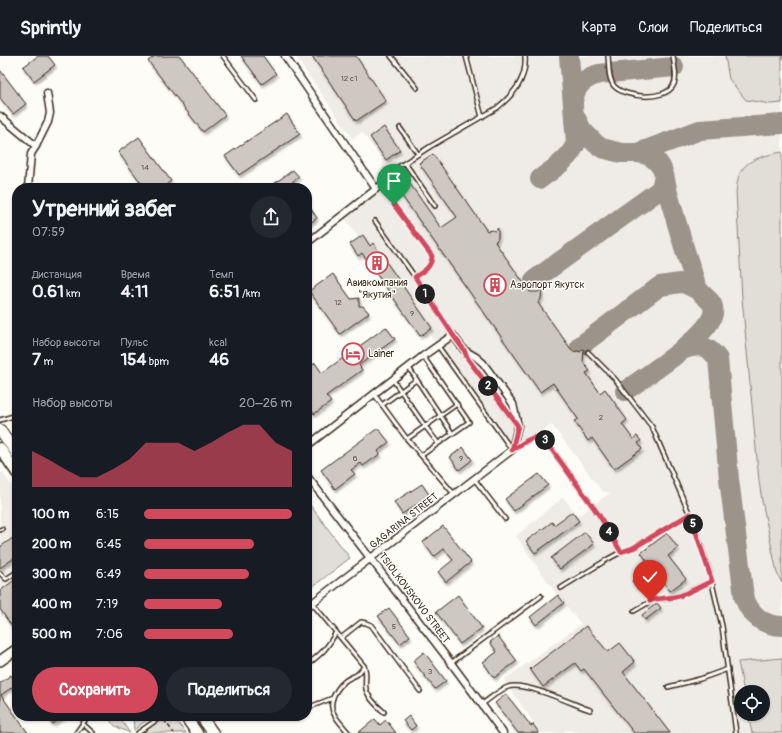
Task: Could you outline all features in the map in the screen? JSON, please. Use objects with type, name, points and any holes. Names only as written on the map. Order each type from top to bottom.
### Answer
[{"type":"main road","points":[[0,430],[12,447]]},
{"type":"main road","points":[[0,448],[12,466]]},
{"type":"main road","points":[[189,721],[197,733]]},
{"type":"main road","points":[[205,721],[213,733]]},
{"type":"street","points":[[285,56],[376,189],[312,239]]},
{"type":"street","points":[[28,183],[31,154],[48,122],[50,113],[47,93]]},
{"type":"street","points":[[0,116],[36,146]]},
{"type":"street","points":[[312,442],[423,356],[453,335],[464,350],[483,363],[513,404],[518,426],[512,450]]},
{"type":"street","name":"GAGARINA STREET","points":[[312,603],[475,480],[512,450]]},
{"type":"street","name":"TSIOLKOVSKOVO STREET","points":[[312,482],[503,733]]},
{"type":"street","points":[[0,661],[12,653]]},
{"type":"lane","points":[[223,56],[256,100]]},
{"type":"lane","points":[[392,56],[417,88]]},
{"type":"lane","points":[[466,56],[482,117]]},
{"type":"lane","points":[[376,189],[395,169],[497,108],[506,100],[522,79],[526,66],[525,56]]},
{"type":"lane","points":[[608,56],[611,80],[614,86],[635,96],[661,94],[670,91],[676,78],[673,56]]},
{"type":"lane","points":[[400,128],[418,154]]},
{"type":"lane","points":[[405,163],[435,206]]},
{"type":"lane","points":[[394,205],[432,256],[432,262],[428,268],[415,277]]},
{"type":"lane","points":[[375,221],[415,277],[453,335]]},
{"type":"lane","points":[[438,346],[512,450],[535,436],[540,436],[545,440],[599,515],[621,552]]},
{"type":"lane","points":[[464,350],[468,359],[518,426]]},
{"type":"lane","points":[[588,352],[615,379],[652,427],[690,514],[712,581],[722,626],[736,733]]},
{"type":"lane","points":[[422,455],[469,422],[423,356]]},
{"type":"lane","points":[[409,368],[452,433]]},
{"type":"lane","points":[[393,380],[438,443]]},
{"type":"lane","points":[[382,405],[416,380]]},
{"type":"lane","points":[[374,394],[407,439],[422,455],[454,495]]},
{"type":"lane","points":[[407,439],[457,404]]},
{"type":"lane","points":[[0,420],[12,416]]},
{"type":"lane","points":[[475,480],[505,519]]},
{"type":"lane","points":[[561,588],[608,559],[633,548],[690,514]]},
{"type":"lane","points":[[0,573],[6,579],[12,575]]},
{"type":"lane","points":[[634,611],[655,599],[678,596],[712,581]]},
{"type":"lane","points":[[451,663],[541,596]]},
{"type":"lane","points":[[312,607],[336,632],[364,666],[367,674],[366,689],[373,702],[384,712]]},
{"type":"lane","points":[[340,638],[361,622],[371,626],[420,691]]},
{"type":"lane","points":[[312,661],[324,652],[336,632]]},
{"type":"lane","points":[[349,733],[335,717],[332,709],[333,698],[342,683],[358,675],[364,666]]},
{"type":"lane","points":[[668,687],[700,679],[728,669]]},
{"type":"lane","points":[[482,704],[508,687],[519,686],[590,710]]},
{"type":"lane","points":[[312,706],[333,698]]},
{"type":"lane","points":[[76,733],[85,721]]},
{"type":"lane","points":[[138,733],[155,721]]},
{"type":"lane","points":[[83,724],[94,733]]},
{"type":"path","points":[[166,721],[174,733]]},
{"type":"shaded area","points":[[295,56],[782,56],[782,733],[586,733],[566,730],[562,733],[541,733],[504,680],[581,624],[554,591],[516,536],[563,497],[578,516],[610,493],[602,491],[552,425],[512,450],[343,216],[384,187],[382,158],[362,132],[353,139]]},
{"type":"shaded area","points":[[725,56],[782,56],[782,103],[771,104],[746,100],[729,79]]},
{"type":"shaded area","points":[[782,152],[782,583],[777,573],[759,481],[742,298],[736,192],[739,175],[743,168],[758,158]]},
{"type":"shaded area","points":[[2,472],[12,486],[12,622],[0,611],[0,473]]},
{"type":"shaded area","points":[[312,508],[350,558],[312,587]]},
{"type":"shaded area","points":[[782,658],[782,733],[752,733],[749,721],[770,721],[770,685],[743,685],[738,662]]},
{"type":"shaded area","points":[[111,721],[122,721],[130,733],[114,725]]},
{"type":"shaded area","points":[[133,721],[146,721],[134,730]]},
{"type":"shaded area","points":[[158,721],[176,721],[186,733],[141,733]]},
{"type":"building","points":[[38,56],[48,56],[55,65],[34,81],[23,67]]},
{"type":"building","points":[[155,56],[180,56],[225,115],[203,132],[148,61]]},
{"type":"building","points":[[241,56],[263,56],[276,74],[262,84]]},
{"type":"building","points":[[312,56],[356,56],[386,101],[356,121]]},
{"type":"building","points":[[0,70],[26,104],[13,114],[0,98]]},
{"type":"building","points":[[287,114],[300,134],[239,175],[225,156]]},
{"type":"building","points":[[384,127],[400,150],[386,160],[370,137]]},
{"type":"building","points":[[139,137],[171,181],[168,183],[141,183],[118,152]]},
{"type":"building","name":"Аэропорт Якутск","points":[[433,154],[487,231],[495,231],[498,228],[498,238],[495,242],[530,292],[538,292],[542,289],[541,299],[538,303],[573,352],[580,352],[584,349],[583,362],[590,371],[586,373],[600,393],[605,389],[627,420],[622,424],[633,439],[637,436],[641,441],[638,443],[642,449],[614,469],[592,438],[588,441],[574,421],[578,419],[553,383],[540,392],[397,189],[408,181],[441,228],[457,217],[419,163]]},
{"type":"building","points":[[293,170],[299,177],[293,183],[275,183]]},
{"type":"building","points":[[312,210],[317,218],[312,222]]},
{"type":"building","points":[[363,235],[370,246],[373,243],[432,328],[420,336],[362,253],[358,256],[350,244]]},
{"type":"building","points":[[333,274],[351,299],[359,298],[359,306],[363,306],[369,313],[340,334],[312,295],[312,289]]},
{"type":"building","points":[[386,327],[395,339],[359,365],[362,370],[326,396],[331,402],[314,414],[312,411],[312,365],[315,363],[322,373]]},
{"type":"building","points":[[378,428],[389,442],[378,451],[380,454],[363,466],[361,463],[351,470],[355,474],[335,489],[321,470]]},
{"type":"building","points":[[463,447],[472,460],[459,470],[450,457]]},
{"type":"building","points":[[539,474],[548,485],[514,511],[505,499]]},
{"type":"building","points":[[422,484],[430,496],[402,514],[394,502]]},
{"type":"building","points":[[572,512],[579,521],[535,553],[526,541],[552,522],[554,525]]},
{"type":"building","points":[[443,526],[471,562],[446,582],[438,572],[453,560],[444,549],[434,557],[423,542]]},
{"type":"building","points":[[585,532],[594,544],[560,569],[551,558]]},
{"type":"building","points":[[667,533],[678,548],[668,556],[686,579],[670,591],[641,553]]},
{"type":"building","points":[[12,539],[12,560],[0,568],[0,547]]},
{"type":"building","points":[[637,577],[643,585],[638,588],[632,581]]},
{"type":"building","points":[[12,582],[12,627],[0,609],[0,591]]},
{"type":"building","points":[[458,595],[482,628],[460,644],[436,612]]},
{"type":"building","points":[[558,595],[564,603],[536,625],[530,617]]},
{"type":"building","points":[[657,603],[661,608],[645,620],[642,615]]},
{"type":"building","points":[[389,608],[410,636],[400,644],[378,616]]},
{"type":"building","points":[[586,626],[608,652],[620,643],[635,662],[623,672],[670,733],[634,733],[584,669],[581,671],[575,663],[543,687],[530,669]]},
{"type":"building","points":[[498,636],[517,661],[494,678],[483,662],[497,652],[490,642]]},
{"type":"building","points":[[424,652],[446,681],[435,689],[413,661]]},
{"type":"building","points":[[11,675],[12,676],[12,687],[1,695],[12,710],[12,721],[19,721],[28,733],[0,733],[0,683]]},
{"type":"building","points":[[506,694],[531,726],[533,724],[539,733],[518,733],[495,703]]},
{"type":"building","points":[[409,716],[416,726],[411,730],[403,721]]},
{"type":"building","points":[[375,719],[380,725],[386,720],[396,733],[358,733]]},
{"type":"building","points":[[50,721],[56,721],[52,724]]},
{"type":"taxiway","points":[[540,179],[565,159],[576,143],[569,56]]},
{"type":"taxiway","points":[[573,102],[578,87],[585,80],[599,74],[674,67]]},
{"type":"taxiway","points":[[575,116],[582,130],[596,144],[602,148],[621,153],[638,153],[700,130],[782,124]]},
{"type":"taxiway","points":[[625,391],[660,367],[698,336],[707,326],[713,312],[712,304],[698,289],[695,283],[662,170],[654,159],[648,155],[638,153]]},
{"type":"taxiway","points":[[534,280],[658,191],[661,188],[664,177]]},
{"type":"taxiway","points":[[580,346],[660,286],[680,283],[686,284],[698,290]]},
{"type":"taxiway","points":[[682,350],[698,346],[710,350],[718,359],[729,479],[744,597],[750,609],[758,618],[769,624],[782,626]]},
{"type":"place","name":"Авиакомпания \"Якутия\"","points":[[377,263]]},
{"type":"place","name":"Аэропорт Якутск","points":[[495,285]]},
{"type":"place","name":"Lainer","points":[[353,354]]},
{"type":"route","points":[[394,205],[432,256],[432,262],[428,268],[415,277],[464,350],[468,359],[511,419],[518,426],[512,450],[535,436],[540,436],[545,440],[599,515],[621,552],[633,548],[690,514],[712,581],[678,596],[650,601]]}]
